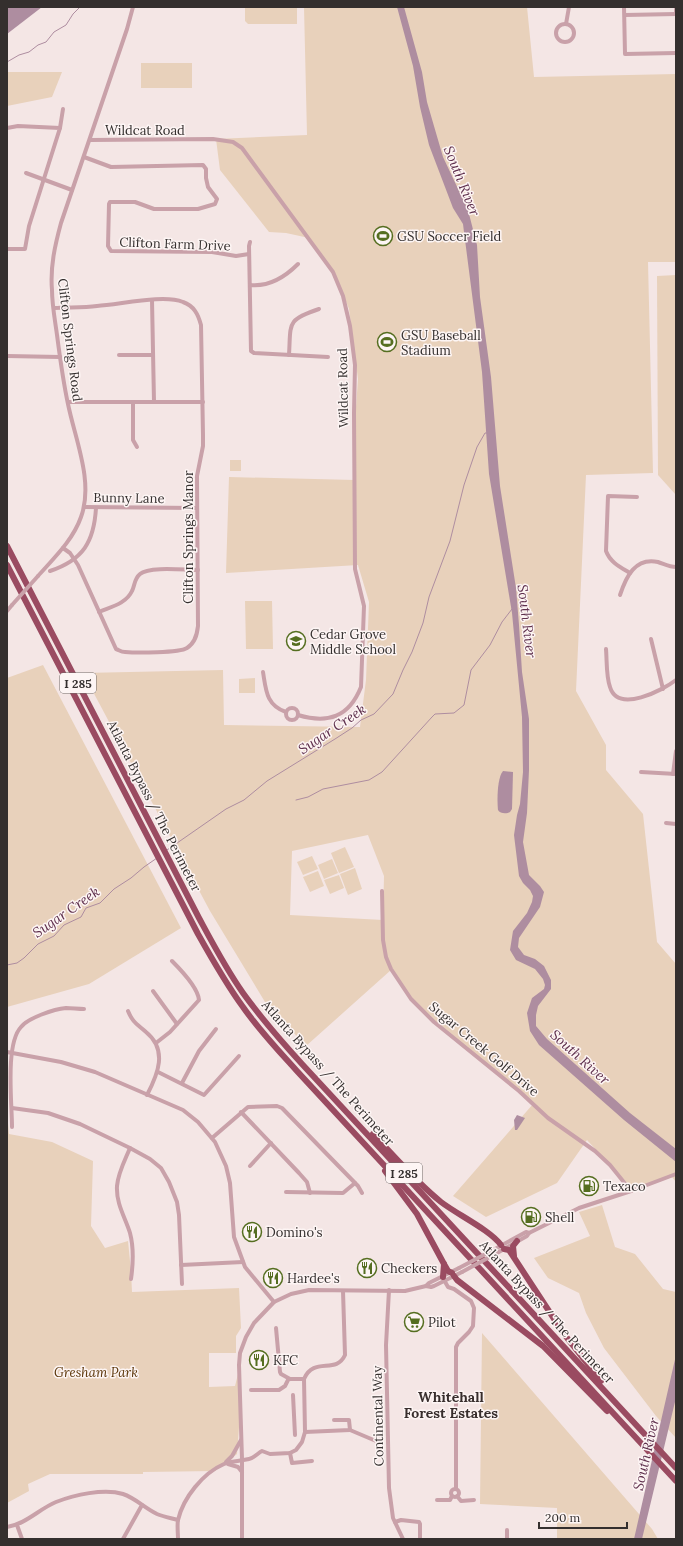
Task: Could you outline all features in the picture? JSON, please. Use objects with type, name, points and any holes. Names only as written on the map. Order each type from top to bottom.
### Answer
[{"type":"highway","name":"Atlanta Bypass / The Perimeter","points":[[7,546],[199,918],[227,968],[251,1004],[269,1027],[676,1468]]},
{"type":"highway","name":"Atlanta Bypass / The Perimeter","points":[[7,564],[192,923],[217,968],[252,1020],[676,1481]]},
{"type":"highway","points":[[336,1100],[434,1196],[495,1238],[502,1247],[509,1250],[584,1362],[615,1396],[627,1414]]},
{"type":"highway","points":[[366,1145],[417,1214],[448,1271],[453,1274],[457,1280],[543,1346],[582,1388],[648,1451]]},
{"type":"highway","points":[[514,1258],[513,1249],[517,1241]]},
{"type":"highway","points":[[444,1264],[444,1279]]},
{"type":"street","name":"Clifton Springs Road","points":[[7,611],[63,548],[76,528],[84,507],[85,479],[68,402],[60,357],[54,308],[52,289],[55,246],[72,190],[127,29],[133,7]]},
{"type":"street","points":[[566,24],[569,7]]},
{"type":"street","points":[[624,7],[625,54],[676,53]]},
{"type":"street","points":[[625,15],[676,14],[676,7]]},
{"type":"street","points":[[566,24],[571,27],[573,35],[570,40],[564,42],[557,38],[556,32],[560,25],[566,24]]},
{"type":"street","points":[[7,249],[25,249],[29,226],[60,128],[63,109]]},
{"type":"street","points":[[7,128],[18,126],[60,128]]},
{"type":"street","name":"Wildcat Road","points":[[90,140],[213,139],[233,142],[242,148],[333,272],[343,296],[350,326],[355,365],[355,569],[364,606],[361,687],[353,702],[342,714],[330,718],[314,719],[298,715]]},
{"type":"street","name":"Clifton Farm Drive","points":[[84,157],[110,167],[203,166],[206,169],[208,187],[217,199],[215,204],[198,209],[154,209],[135,202],[110,202],[108,246],[111,251],[212,252],[236,256],[249,254]]},
{"type":"street","points":[[26,173],[72,190]]},
{"type":"street","points":[[250,242],[251,351],[254,353],[328,357]]},
{"type":"street","points":[[250,285],[262,285],[273,282],[292,270],[298,264]]},
{"type":"street","points":[[152,300],[154,402]]},
{"type":"street","name":"Clifton Springs Manor","points":[[54,308],[97,306],[152,300],[182,302],[190,306],[197,313],[201,325],[203,440],[197,476],[197,633],[192,644],[182,650],[120,651],[113,645],[75,560],[63,548]]},
{"type":"street","points":[[289,355],[290,330],[293,323],[301,315],[319,309]]},
{"type":"street","points":[[119,355],[153,355]]},
{"type":"street","points":[[7,356],[60,357]]},
{"type":"street","points":[[68,402],[203,402]]},
{"type":"street","points":[[133,402],[133,440],[137,447]]},
{"type":"street","points":[[630,573],[615,564],[608,556],[606,551],[608,496],[637,497]]},
{"type":"street","name":"Bunny Lane","points":[[84,507],[197,508]]},
{"type":"street","points":[[50,571],[67,565],[75,560],[87,544],[92,534],[96,508]]},
{"type":"street","points":[[620,595],[630,573],[641,564],[646,562],[659,562],[676,567]]},
{"type":"street","points":[[99,612],[125,600],[131,593],[136,579],[144,572],[152,570],[198,570]]},
{"type":"street","points":[[651,639],[663,689]]},
{"type":"street","points":[[606,649],[610,687],[615,694],[626,699],[641,698],[663,689],[676,680]]},
{"type":"street","points":[[263,672],[268,696],[272,704],[286,712]]},
{"type":"street","points":[[293,707],[298,711],[298,715],[295,719],[289,720],[286,717],[286,712],[289,708],[293,707]]},
{"type":"street","points":[[641,772],[675,774],[676,751]]},
{"type":"street","points":[[666,823],[676,824]]},
{"type":"street","name":"Sugar Creek Golf Drive","points":[[382,891],[383,940],[386,957],[391,968],[411,999],[434,1022],[519,1091],[548,1118],[595,1151],[610,1165],[631,1191]]},
{"type":"street","points":[[156,1043],[161,1040],[198,1003],[198,997],[183,973],[172,961]]},
{"type":"street","points":[[153,992],[177,1024]]},
{"type":"street","points":[[12,1126],[9,1053],[14,1038],[21,1026],[38,1016],[64,1008],[84,1009]]},
{"type":"street","points":[[128,1011],[135,1024],[146,1032],[156,1043],[160,1056],[158,1072],[147,1095]]},
{"type":"street","points":[[182,1083],[196,1055],[216,1029]]},
{"type":"street","points":[[9,1053],[61,1062],[111,1079],[183,1110],[198,1122],[212,1138],[223,1158],[229,1175],[234,1237],[242,1262],[274,1302]]},
{"type":"street","points":[[158,1072],[204,1095],[239,1056]]},
{"type":"street","points":[[212,1138],[248,1106],[277,1106],[282,1108],[355,1183],[362,1193]]},
{"type":"street","points":[[12,1108],[48,1113],[80,1124],[130,1148],[150,1159],[161,1168],[173,1190],[179,1216],[182,1284]]},
{"type":"street","points":[[241,1112],[303,1177],[307,1182],[310,1193]]},
{"type":"street","points":[[250,1166],[271,1143]]},
{"type":"street","points":[[130,1148],[120,1174],[117,1196],[131,1239],[133,1262],[132,1279]]},
{"type":"street","points":[[242,1539],[240,1353],[246,1337],[254,1323],[274,1302],[300,1292],[405,1291],[426,1286],[429,1283],[444,1279],[461,1270],[496,1251],[526,1232],[529,1232],[579,1208],[676,1174]]},
{"type":"street","points":[[286,1192],[343,1193],[355,1183]]},
{"type":"street","points":[[502,1247],[528,1236],[529,1232]]},
{"type":"street","points":[[181,1265],[242,1262]]},
{"type":"street","points":[[438,1500],[450,1500],[459,1493],[456,1489],[456,1347],[458,1343],[470,1332],[474,1308],[471,1301],[454,1289],[448,1288],[444,1279]]},
{"type":"street","name":"Continental Way","points":[[389,1290],[386,1345],[389,1488],[390,1504],[395,1522],[404,1539]]},
{"type":"street","points":[[224,1464],[242,1459],[250,1459],[262,1451],[270,1454],[290,1453],[298,1448],[304,1438],[304,1379],[310,1369],[336,1364],[344,1358],[343,1291]]},
{"type":"street","points":[[276,1328],[281,1374],[290,1379],[304,1379]]},
{"type":"street","points":[[251,1390],[279,1390],[285,1386],[290,1379]]},
{"type":"street","points":[[293,1395],[295,1435]]},
{"type":"street","points":[[294,1416],[304,1415]]},
{"type":"street","points":[[334,1420],[349,1420],[350,1430]]},
{"type":"street","points":[[304,1432],[350,1430],[376,1441]]},
{"type":"street","points":[[178,1539],[178,1520],[189,1494],[203,1478],[224,1464],[234,1452],[241,1439]]},
{"type":"street","points":[[290,1453],[292,1463],[312,1461]]},
{"type":"street","points":[[224,1464],[234,1465],[242,1472]]},
{"type":"street","points":[[7,1527],[17,1525],[55,1502],[86,1494],[113,1492],[123,1494],[157,1514],[178,1520]]},
{"type":"street","points":[[455,1496],[461,1501],[474,1500]]},
{"type":"street","points":[[123,1539],[142,1505]]},
{"type":"street","points":[[395,1522],[401,1520],[417,1522],[420,1524],[420,1539]]},
{"type":"street","points":[[17,1525],[22,1539]]},
{"type":"street","points":[[507,1530],[508,1539]]},
{"type":"green space","points":[[245,7],[297,7],[297,24],[248,24],[245,21]]},
{"type":"green space","points":[[304,7],[527,7],[534,77],[676,74],[676,262],[648,262],[653,473],[586,475],[576,691],[606,745],[606,770],[643,814],[657,942],[676,964],[676,1182],[672,1177],[634,1191],[587,1140],[557,1183],[486,1217],[453,1196],[533,1104],[430,1018],[406,991],[391,970],[306,1046],[265,1002],[210,911],[83,673],[223,670],[224,725],[360,727],[366,680],[369,602],[358,565],[226,573],[229,477],[355,480],[354,435],[358,379],[349,309],[336,276],[309,238],[286,233],[269,232],[220,170],[216,139],[307,135]],"holes":[[[368,835],[384,876],[383,920],[290,915],[292,851]]]},
{"type":"green space","points":[[141,63],[192,63],[192,88],[141,88]]},
{"type":"green space","points":[[7,72],[62,72],[52,97],[7,106]]},
{"type":"green space","points":[[676,275],[676,495],[658,475],[657,276]]},
{"type":"green space","points":[[230,460],[241,460],[241,471],[230,471]]},
{"type":"green space","points":[[245,601],[272,601],[273,649],[246,649]]},
{"type":"green space","points":[[43,665],[181,928],[89,984],[7,1007],[7,678]]},
{"type":"green space","points":[[255,678],[255,693],[239,693],[239,679]]},
{"type":"green space","points":[[345,847],[354,867],[339,873],[331,853]]},
{"type":"green space","points":[[312,856],[318,869],[303,875],[297,862]]},
{"type":"green space","points":[[332,859],[338,873],[324,879],[318,865]]},
{"type":"green space","points":[[355,868],[362,889],[348,895],[340,874]]},
{"type":"green space","points":[[318,871],[324,886],[310,892],[303,877]]},
{"type":"green space","points":[[339,875],[344,888],[330,894],[324,880]]},
{"type":"green space","name":"Gresham Park","points":[[7,1112],[9,1134],[52,1142],[93,1161],[91,1226],[105,1248],[128,1241],[132,1292],[239,1288],[241,1328],[236,1336],[236,1353],[209,1353],[209,1387],[235,1386],[238,1374],[240,1414],[237,1454],[215,1471],[143,1472],[143,1474],[50,1474],[28,1484],[29,1491],[7,1503]]},
{"type":"green space","points":[[602,1205],[615,1247],[635,1254],[663,1289],[676,1292],[676,1438],[656,1416],[604,1348],[586,1313],[579,1293],[548,1278],[534,1258],[590,1236],[579,1212]]},
{"type":"green space","points":[[482,1333],[652,1529],[658,1539],[557,1539],[557,1508],[480,1504]]},
{"type":"shaded area","points":[[7,7],[42,7],[7,34]]},
{"type":"shaded area","name":"South River","points":[[397,7],[404,7],[422,72],[427,102],[443,157],[468,210],[477,245],[480,297],[491,377],[500,486],[516,588],[522,672],[529,719],[527,813],[523,842],[529,875],[544,892],[540,907],[519,938],[518,947],[524,955],[535,959],[544,966],[551,980],[551,989],[538,1006],[536,1026],[547,1039],[630,1113],[676,1149],[676,1162],[624,1120],[539,1045],[530,1031],[527,1013],[532,998],[544,989],[545,985],[543,979],[535,969],[516,960],[510,950],[513,931],[527,913],[533,896],[519,876],[514,835],[520,804],[523,772],[522,717],[512,613],[489,474],[482,372],[463,224],[453,208],[429,145],[420,107],[413,66]]},
{"type":"shaded area","points":[[503,771],[513,772],[512,809],[510,812],[505,813],[498,810],[499,784]]},
{"type":"shaded area","points":[[517,1115],[525,1118],[517,1130],[515,1130],[514,1120]]},
{"type":"shaded area","name":"South River","points":[[676,1355],[676,1398],[642,1539],[634,1539]]},
{"type":"waterway","points":[[7,62],[46,42],[54,32],[66,25],[73,14],[80,7]]},
{"type":"waterway","name":"Sugar Creek","points":[[167,850],[226,809],[244,800],[267,781],[352,728],[361,720],[374,714],[393,694],[423,623],[429,597],[450,541],[464,485],[477,447],[485,433],[487,433]]},
{"type":"waterway","points":[[296,800],[308,797],[323,789],[369,780],[382,772],[435,714],[454,713],[464,705],[471,670],[490,645],[502,622],[512,609]]},
{"type":"waterway","name":"Sugar Creek","points":[[7,965],[17,963],[38,944],[54,936],[64,925],[81,917],[86,908],[100,903],[114,889],[157,858]]},
{"type":"place","name":"GSU Soccer Field","points":[[383,236]]},
{"type":"place","name":"GSU Baseball Stadium","points":[[387,342]]},
{"type":"place","name":"Cedar Grove Middle School","points":[[296,641]]},
{"type":"place","name":"Texaco","points":[[589,1186]]},
{"type":"place","name":"Shell","points":[[531,1217]]},
{"type":"place","name":"Domino's","points":[[252,1232]]},
{"type":"place","name":"Checkers","points":[[367,1268]]},
{"type":"place","name":"Hardee's","points":[[273,1278]]},
{"type":"place","name":"Pilot","points":[[414,1322]]},
{"type":"place","name":"KFC","points":[[259,1360]]},
{"type":"district","name":"Whitehall Forest Estates","points":[[451,1406]]}]
